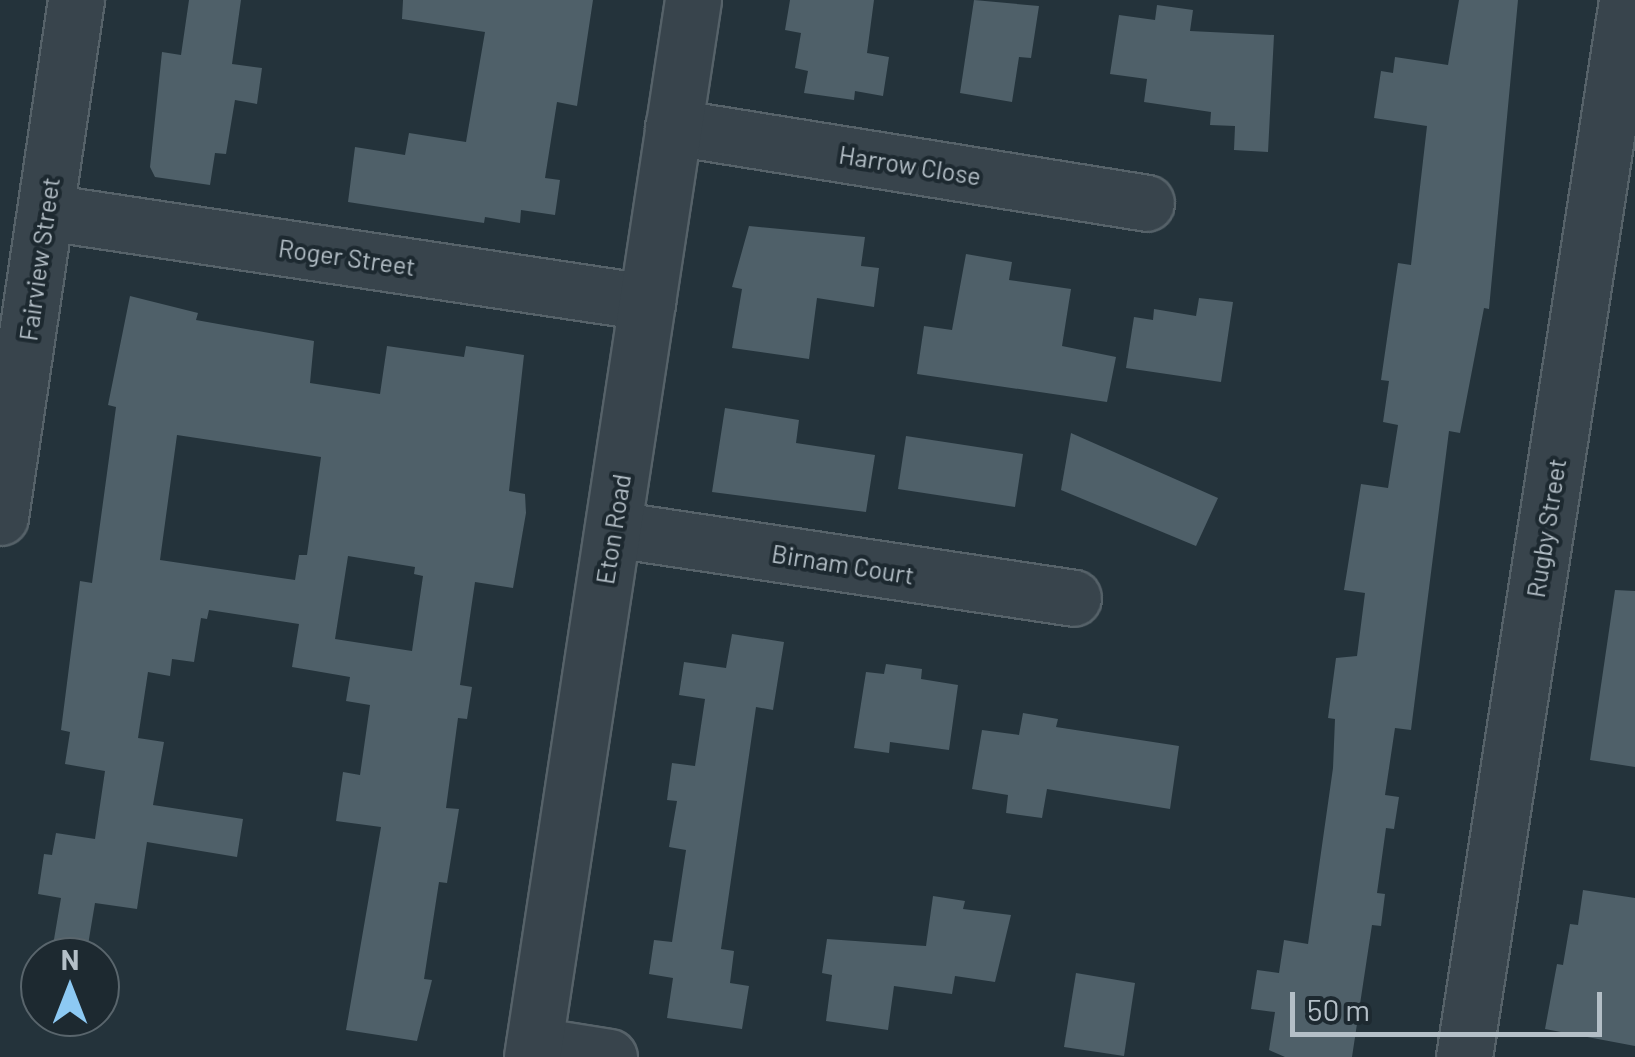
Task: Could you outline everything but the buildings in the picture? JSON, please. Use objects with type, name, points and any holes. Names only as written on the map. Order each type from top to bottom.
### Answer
[{"type":"street","name":"Fairview Street","points":[[0,517],[76,0]]},
{"type":"street","name":"Eton Road","points":[[533,1051],[693,0]]},
{"type":"street","name":"Rugby Street","points":[[1464,1057],[1627,0]]},
{"type":"street","name":"Harrow Close","points":[[673,126],[1146,203]]},
{"type":"street","name":"Roger Street","points":[[46,212],[647,302]]},
{"type":"street","name":"Birnam Court","points":[[612,529],[1073,598]]},
{"type":"street","points":[[533,1051],[608,1057]]}]
